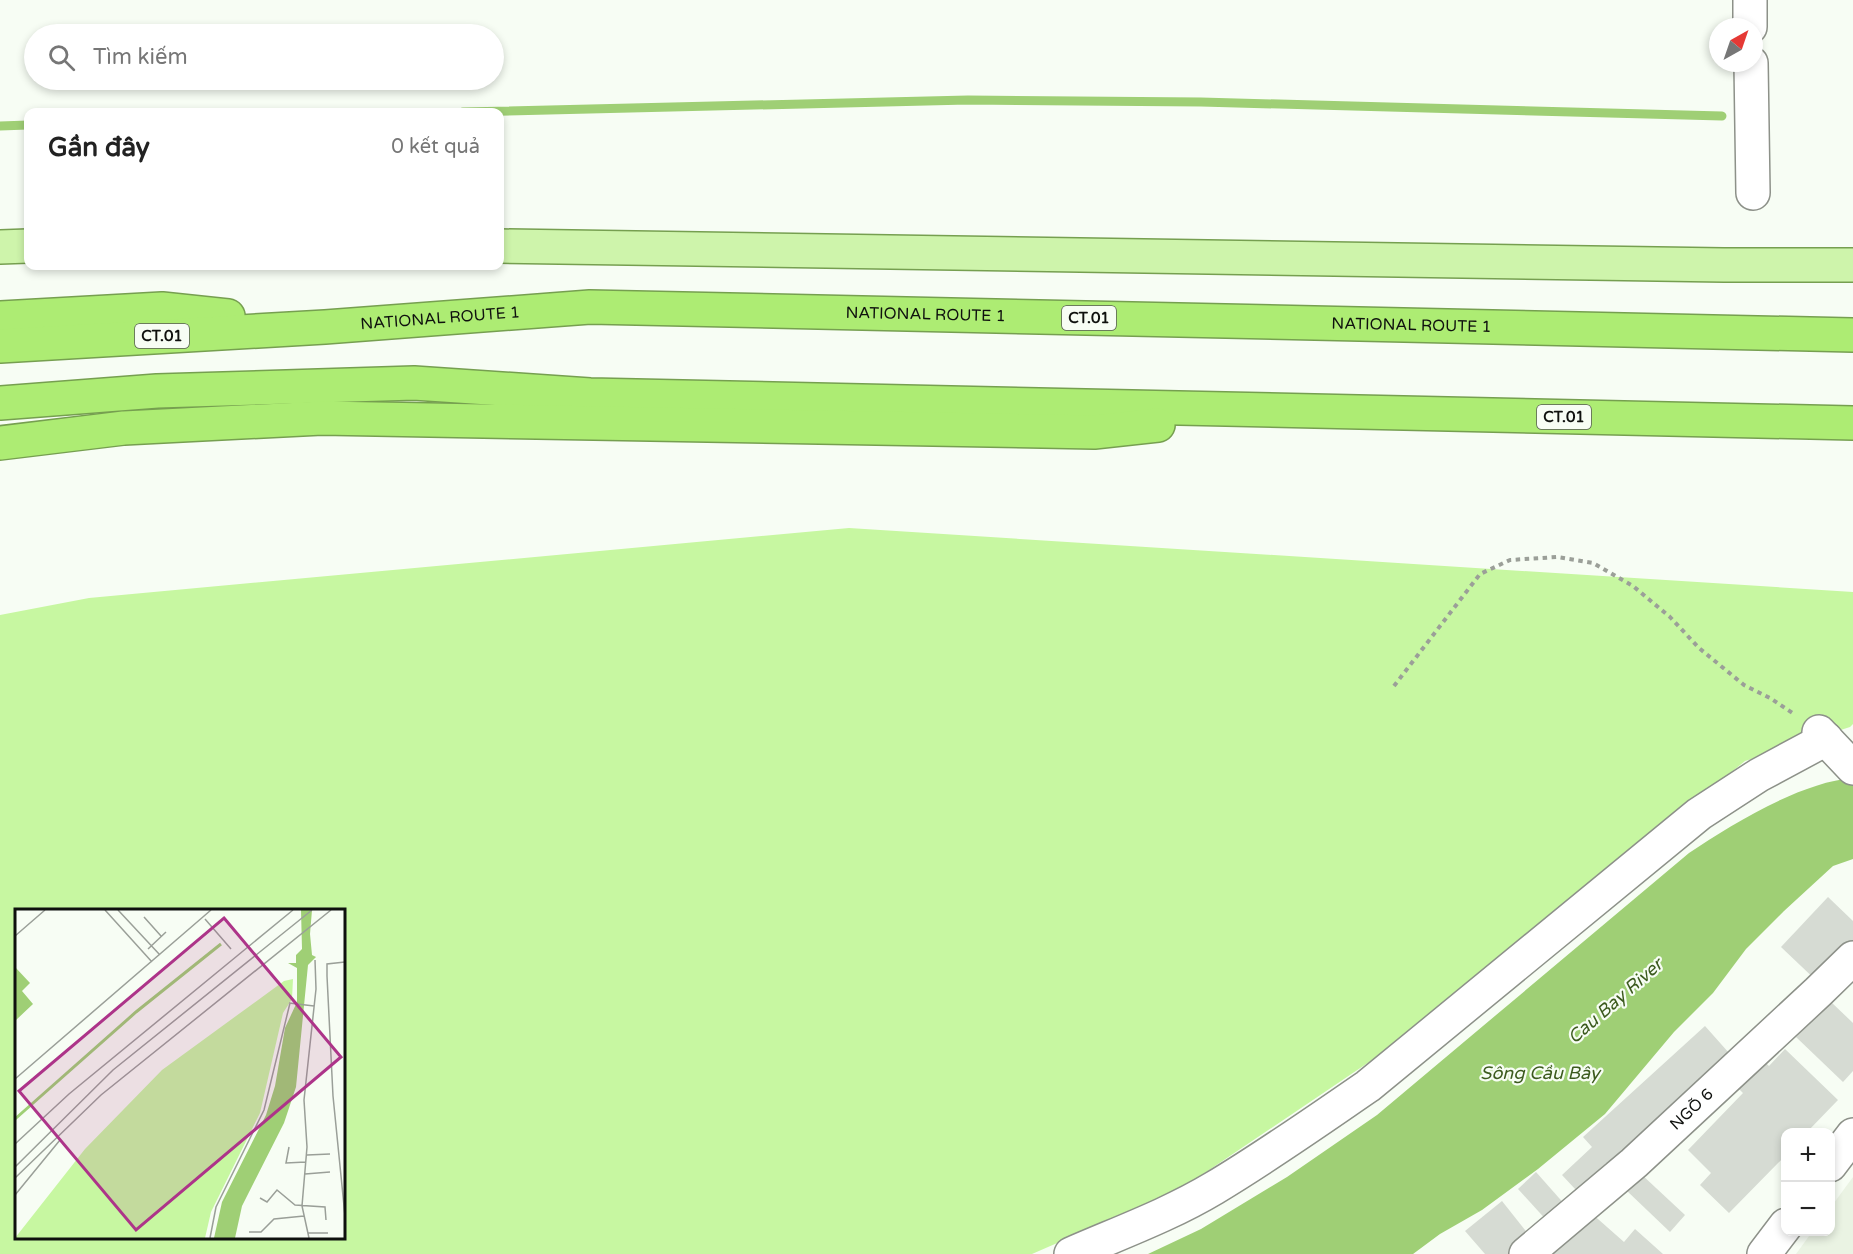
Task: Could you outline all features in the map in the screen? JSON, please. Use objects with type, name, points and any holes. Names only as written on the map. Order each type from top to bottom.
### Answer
[{"type":"highway","name":"NATIONAL ROUTE 1","points":[[0,346],[325,327],[590,307],[1853,335]]},
{"type":"highway","points":[[0,318],[162,309],[325,327]]},
{"type":"highway","name":"CT.01","points":[[0,403],[157,391],[414,382],[590,395],[1853,423]]},
{"type":"highway","points":[[0,443],[124,428],[322,418],[1094,432],[1275,411]]},
{"type":"main road","points":[[0,247],[24,246]]},
{"type":"main road","points":[[504,246],[1724,265],[1853,265]]},
{"type":"street","points":[[1750,0],[1750,18]]},
{"type":"street","points":[[1751,72],[1754,194]]},
{"type":"street","points":[[1071,1254],[1159,1216],[1213,1188],[1368,1086],[1699,814],[1758,775],[1822,736],[1853,768]]},
{"type":"street","name":"NGÕ 6","points":[[1526,1254],[1634,1163],[1853,958]]},
{"type":"street","points":[[1835,1158],[1853,1135]]},
{"type":"street","points":[[1764,1254],[1781,1231]]},
{"type":"path","points":[[1394,686],[1480,574],[1510,560],[1557,557],[1593,563],[1633,586],[1670,617],[1699,648],[1744,685],[1770,698],[1822,736]]},
{"type":"shaded area","points":[[849,528],[1853,592],[1853,724],[1850,727],[1745,761],[1412,1033],[1181,1189],[1032,1254],[0,1254],[0,615],[89,598]]},
{"type":"shaded area","points":[[1853,1177],[1853,1254],[1796,1254],[1809,1236],[1835,1236],[1835,1202]]},
{"type":"water","name":"Sông Cầu Bây","points":[[1853,778],[1853,859],[1833,866],[1746,949],[1713,993],[1674,1032],[1605,1114],[1538,1169],[1482,1210],[1440,1234],[1413,1254],[1148,1254],[1201,1229],[1287,1177],[1377,1115],[1689,853],[1768,806],[1811,787]]},
{"type":"building","points":[[1828,897],[1853,921],[1853,950],[1821,985],[1781,947]]},
{"type":"building","points":[[1830,1001],[1853,1023],[1853,1071],[1843,1082],[1796,1037]]},
{"type":"building","points":[[1705,1026],[1737,1062],[1615,1173],[1606,1163],[1576,1190],[1562,1175],[1592,1147],[1583,1137]]},
{"type":"building","points":[[1785,1049],[1838,1100],[1811,1128],[1781,1128],[1781,1160],[1729,1213],[1700,1185],[1711,1173],[1688,1150],[1743,1093],[1737,1087],[1763,1060],[1769,1066]]},
{"type":"building","points":[[1536,1172],[1567,1207],[1549,1223],[1518,1189]]},
{"type":"building","points":[[1641,1174],[1685,1215],[1670,1232],[1626,1190]]},
{"type":"building","points":[[1502,1201],[1533,1240],[1517,1254],[1485,1254],[1465,1231]]},
{"type":"building","points":[[1590,1212],[1624,1242],[1635,1229],[1663,1254],[1553,1254]]},
{"type":"waterway","points":[[504,111],[968,100],[1201,102],[1722,116]]},
{"type":"waterway","points":[[0,126],[24,125]]},
{"type":"water label","name":"Cau Bay River","points":[[1615,1001]]}]
